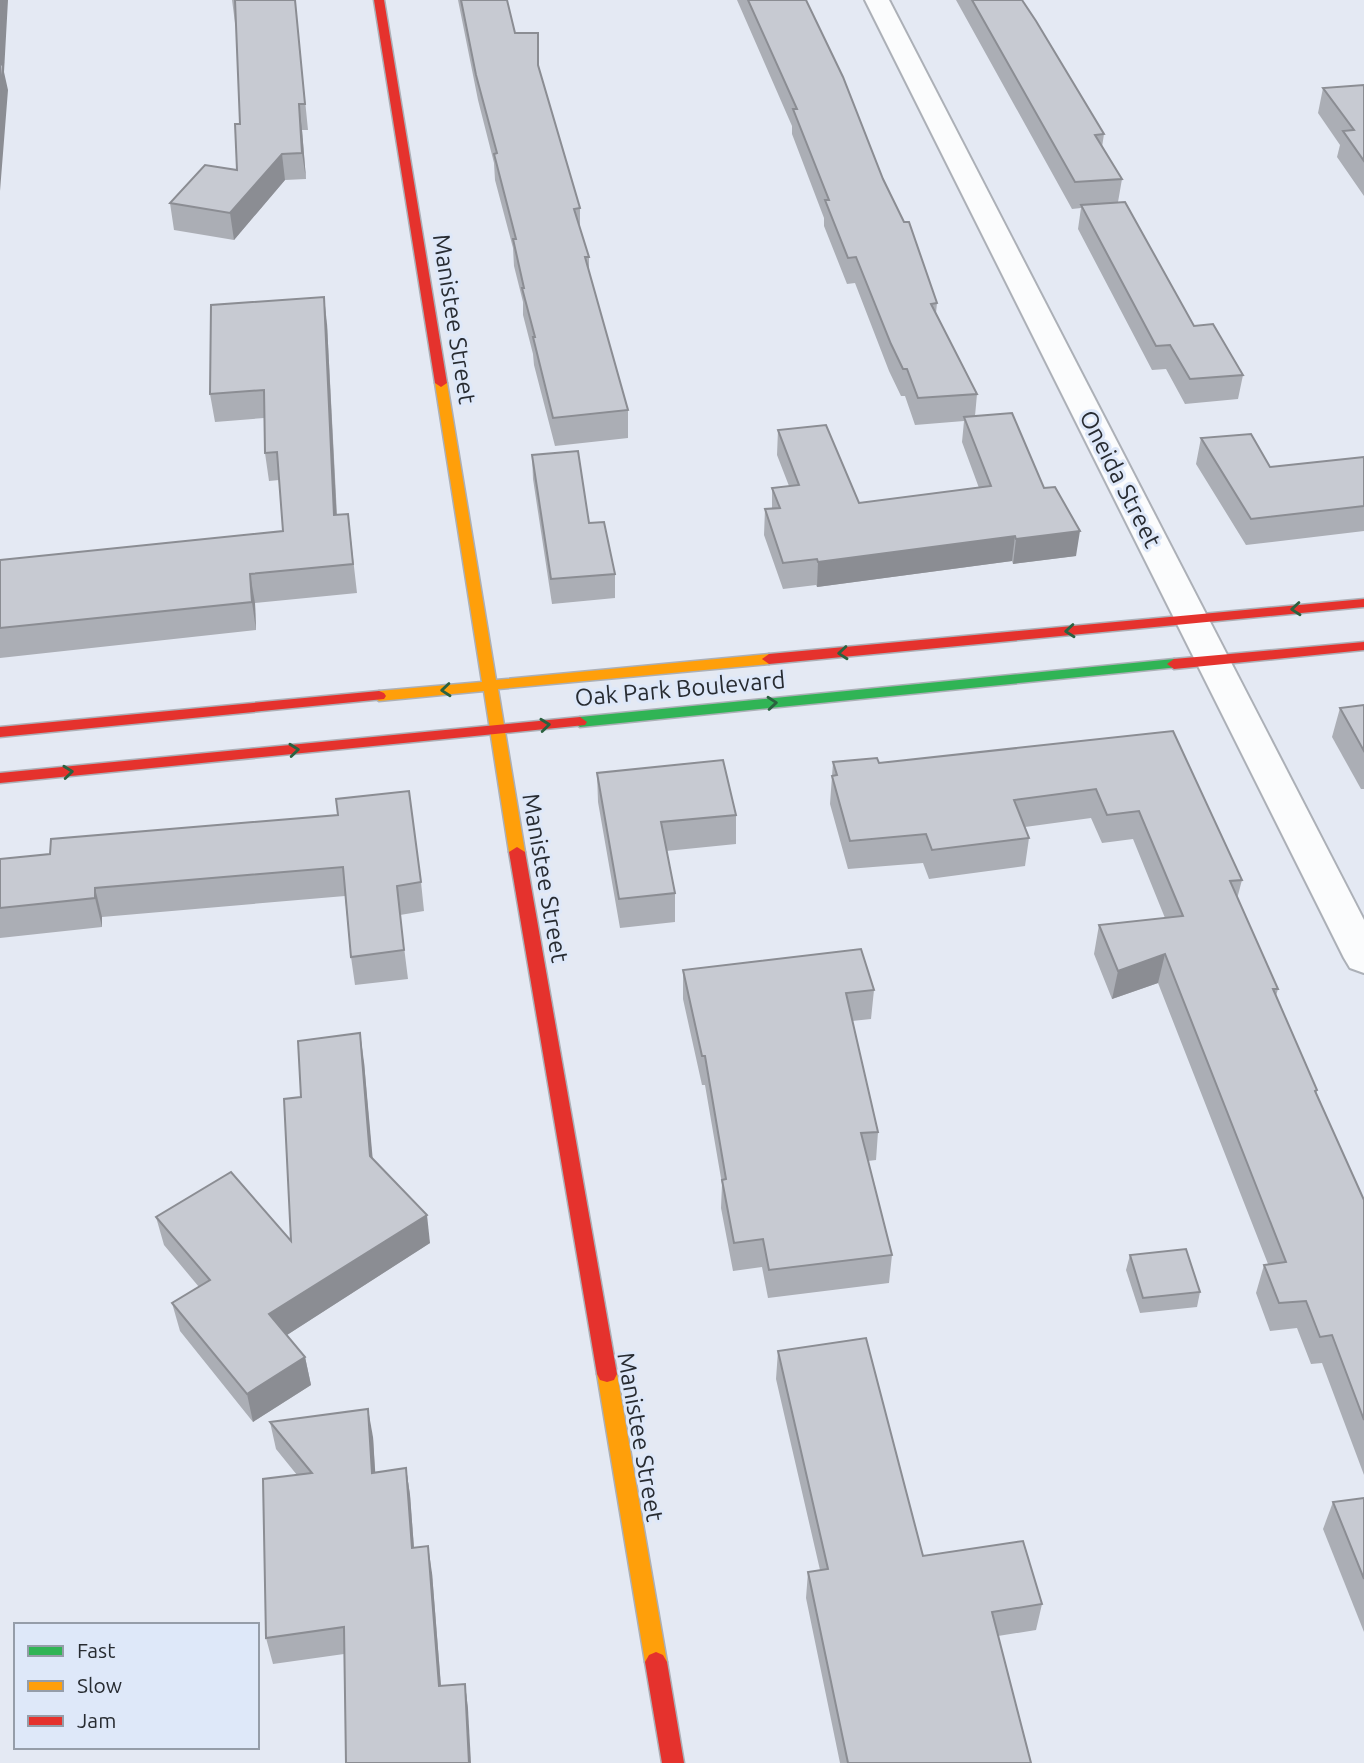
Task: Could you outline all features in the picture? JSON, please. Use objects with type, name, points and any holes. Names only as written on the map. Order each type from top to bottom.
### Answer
[{"type":"street","name":"Manistee Street","points":[[379,0],[490,686],[673,1763]]},
{"type":"street","name":"Oneida Street","points":[[877,0],[1364,958]]},
{"type":"street","name":"Oak Park Boulevard","points":[[0,732],[1364,603]]},
{"type":"street","name":"Oak Park Boulevard","points":[[0,778],[1364,646]]},
{"type":"building","points":[[235,0],[295,0],[305,104],[299,104],[302,153],[282,154],[230,213],[170,203],[205,165],[237,170],[235,124],[240,124]]},
{"type":"building","points":[[461,0],[507,0],[515,33],[538,33],[538,65],[580,208],[574,209],[589,257],[585,257],[628,410],[553,418],[522,288],[513,239],[516,239],[494,154],[497,153],[476,75]]},
{"type":"building","points":[[748,0],[806,0],[843,77],[883,179],[904,222],[909,222],[937,303],[931,304],[977,394],[918,398],[907,369],[903,369],[891,344],[856,257],[848,258],[825,200],[829,200],[793,109],[797,109]]},
{"type":"building","points":[[972,0],[1022,0],[1104,134],[1095,135],[1122,179],[1075,182]]},
{"type":"building","points":[[3,64],[0,97],[0,65]]},
{"type":"building","points":[[1364,85],[1364,161],[1343,131],[1354,130],[1323,88]]},
{"type":"building","points":[[1125,202],[1194,326],[1213,324],[1243,375],[1190,379],[1170,345],[1156,346],[1081,205]]},
{"type":"building","points":[[324,297],[334,515],[348,514],[353,564],[250,574],[252,602],[0,628],[0,560],[283,531],[277,452],[265,453],[264,390],[210,394],[211,305]]},
{"type":"building","points":[[1012,413],[1044,488],[1055,487],[1080,531],[1016,539],[1015,536],[818,562],[817,559],[783,563],[765,509],[780,508],[772,488],[799,485],[778,430],[826,425],[859,503],[991,486],[964,417]]},
{"type":"building","points":[[1251,434],[1270,467],[1364,457],[1364,506],[1251,519],[1201,438]]},
{"type":"building","points":[[578,451],[589,523],[604,522],[615,574],[551,579],[532,455]]},
{"type":"building","points":[[1364,705],[1364,751],[1340,708]]},
{"type":"building","points":[[1173,731],[1242,880],[1230,881],[1278,989],[1273,989],[1317,1090],[1315,1091],[1364,1200],[1364,1420],[1332,1335],[1320,1337],[1306,1301],[1279,1303],[1264,1265],[1286,1262],[1165,954],[1118,971],[1099,925],[1183,916],[1139,811],[1107,815],[1096,789],[1014,800],[1029,838],[932,850],[926,834],[850,841],[832,776],[837,775],[833,762],[877,758],[879,763]]},
{"type":"building","points":[[723,760],[736,815],[661,822],[675,893],[619,899],[597,773]]},
{"type":"building","points":[[409,791],[421,882],[397,886],[404,950],[351,957],[343,867],[95,888],[95,898],[0,908],[0,859],[50,854],[51,839],[338,815],[336,799]]},
{"type":"building","points":[[861,949],[874,990],[846,993],[878,1132],[861,1133],[892,1255],[769,1270],[763,1239],[734,1243],[722,1180],[726,1179],[705,1056],[702,1056],[683,970]]},
{"type":"building","points":[[360,1033],[370,1156],[427,1215],[269,1314],[305,1357],[247,1394],[172,1303],[210,1280],[156,1217],[231,1172],[291,1241],[284,1099],[301,1097],[298,1041]]},
{"type":"building","points":[[1186,1249],[1200,1292],[1143,1298],[1130,1255]]},
{"type":"building","points":[[866,1338],[923,1556],[1023,1541],[1042,1604],[992,1612],[1031,1763],[848,1763],[808,1572],[828,1569],[778,1351]]},
{"type":"building","points":[[368,1409],[372,1473],[406,1468],[412,1548],[428,1546],[439,1686],[465,1684],[469,1763],[346,1763],[344,1627],[266,1638],[263,1479],[312,1473],[270,1422]]},
{"type":"building","points":[[1364,1498],[1364,1579],[1333,1502]]},
{"type":"traffic: fast","points":[[580,722],[1174,664]]},
{"type":"traffic: slow","points":[[441,383],[517,852]]},
{"type":"traffic: slow","points":[[379,696],[769,659]]},
{"type":"traffic: slow","points":[[607,1374],[656,1662]]},
{"type":"traffic: jam","points":[[379,0],[441,383]]},
{"type":"traffic: jam","points":[[769,659],[1364,603]]},
{"type":"traffic: jam","points":[[1174,664],[1364,646]]},
{"type":"traffic: jam","points":[[0,732],[379,696]]},
{"type":"traffic: jam","points":[[0,778],[580,722]]},
{"type":"traffic: jam","points":[[517,852],[607,1374]]},
{"type":"traffic: jam","points":[[656,1662],[673,1763]]}]
